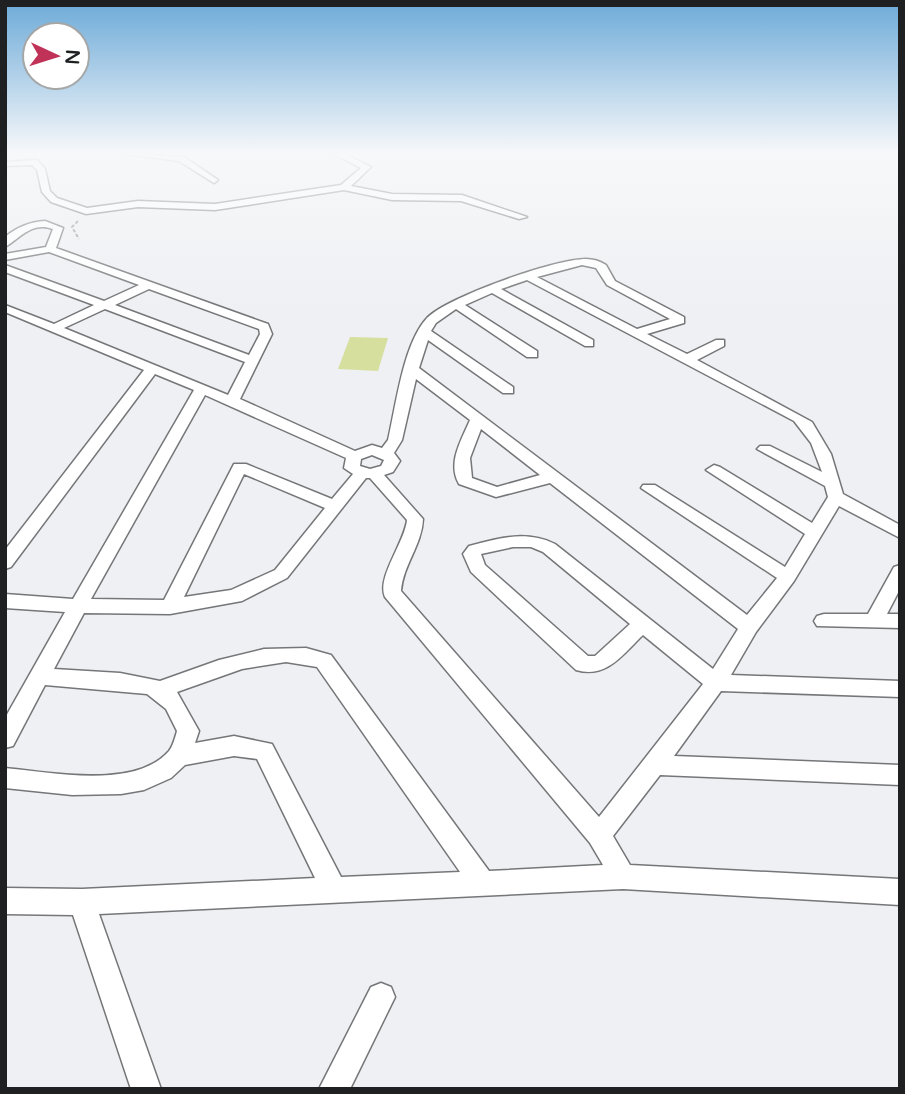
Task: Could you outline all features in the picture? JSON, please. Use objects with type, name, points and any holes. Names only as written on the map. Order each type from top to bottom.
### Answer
[{"type":"street","points":[[66,204],[86,211],[138,204]]},
{"type":"street","points":[[139,204],[215,207],[234,204]]},
{"type":"street","points":[[481,204],[522,217]]},
{"type":"street","points":[[5,244],[16,231],[56,225],[58,228],[50,249]]},
{"type":"street","points":[[5,257],[50,249],[264,327],[266,334],[232,401]]},
{"type":"street","points":[[386,453],[395,440],[425,332],[436,316],[456,304],[529,276],[580,262],[596,263],[602,267],[611,283],[680,320],[636,334]]},
{"type":"street","points":[[5,268],[252,360]]},
{"type":"street","points":[[529,276],[807,424],[813,431],[834,491],[816,532],[788,577],[750,627],[716,683],[599,835]]},
{"type":"street","points":[[54,328],[149,285]]},
{"type":"street","points":[[494,290],[589,343]]},
{"type":"street","points":[[456,304],[532,354]]},
{"type":"street","points":[[5,308],[232,401],[355,456],[372,450],[386,453],[392,461],[391,466],[369,473],[334,506],[281,574],[236,596],[170,607],[78,606],[5,601]]},
{"type":"street","points":[[425,332],[508,390]]},
{"type":"street","points":[[686,360],[720,343]]},
{"type":"street","points":[[5,563],[151,370]]},
{"type":"street","points":[[413,370],[750,627]]},
{"type":"street","points":[[5,739],[201,390]]},
{"type":"street","points":[[477,420],[460,471],[465,481],[496,492],[552,477]]},
{"type":"street","points":[[765,449],[900,532]]},
{"type":"street","points":[[355,456],[352,468],[369,473],[415,520],[415,529],[391,577],[392,592],[599,835],[623,877]]},
{"type":"street","points":[[170,607],[240,467],[334,506]]},
{"type":"street","points":[[714,470],[816,532]]},
{"type":"street","points":[[649,488],[788,577]]},
{"type":"street","points":[[643,624],[600,664],[583,664],[477,569],[472,554],[475,550],[524,539],[536,540],[643,624],[716,683],[900,690]]},
{"type":"street","points":[[874,621],[900,571]]},
{"type":"street","points":[[824,621],[900,621]]},
{"type":"street","points":[[159,690],[250,660],[310,653],[324,661],[483,883]]},
{"type":"street","points":[[5,778],[124,785],[156,776],[179,756],[188,731],[178,708],[159,690],[135,684],[39,676]]},
{"type":"street","points":[[179,756],[234,746],[264,751],[334,890]]},
{"type":"street","points":[[654,765],[900,775]]},
{"type":"street","points":[[5,901],[82,902],[623,877],[900,892]]},
{"type":"street","points":[[82,902],[146,1089]]},
{"type":"street","points":[[334,1089],[381,997]]},
{"type":"path","points":[[79,239],[72,227],[86,211]]},
{"type":"green space","points":[[350,337],[388,338],[378,371],[338,369]]}]
